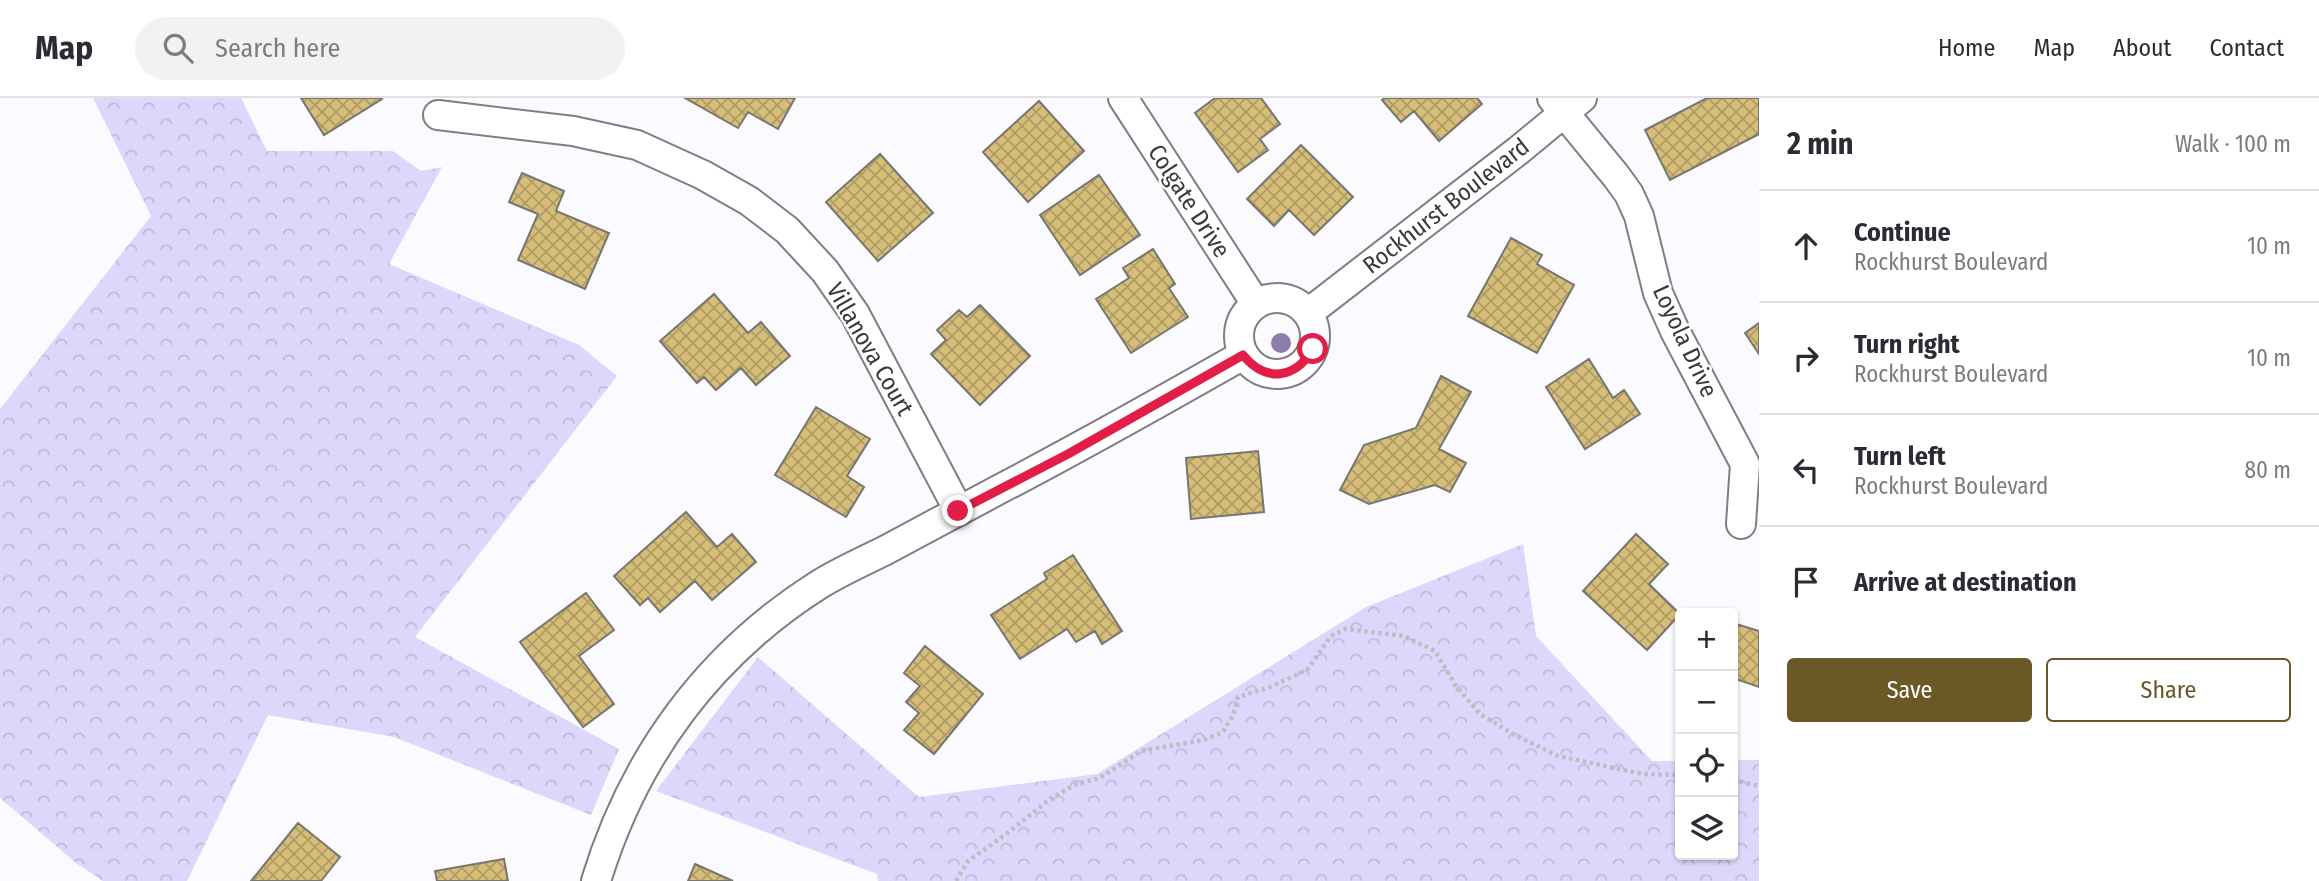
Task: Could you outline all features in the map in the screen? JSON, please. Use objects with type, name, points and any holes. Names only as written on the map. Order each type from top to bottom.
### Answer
[{"type":"street","name":"Colgate Drive","points":[[1123,98],[1256,304]]},
{"type":"street","name":"Rockhurst Boulevard","points":[[1308,313],[1519,150],[1566,103]]},
{"type":"street","name":"Loyola Drive","points":[[1566,103],[1629,194],[1639,216],[1658,293],[1745,464],[1741,524]]},
{"type":"street","name":"Villanova Court","points":[[438,115],[573,131],[637,145],[703,175],[750,201],[787,230],[825,271],[855,314],[958,511]]},
{"type":"street","points":[[1266,299],[1289,299],[1300,304],[1308,313],[1316,336],[1313,349],[1298,368],[1274,374],[1262,371],[1243,355],[1239,332],[1247,312],[1256,304],[1266,299]]},
{"type":"street","points":[[596,881],[603,856],[630,791],[656,744],[686,701],[727,657],[774,616],[821,583],[1068,454],[1243,355]]},
{"type":"path","points":[[956,881],[968,861],[1050,799],[1076,784],[1100,778],[1141,751],[1203,740],[1222,733],[1233,716],[1238,697],[1270,687],[1307,670],[1331,636],[1346,629],[1404,636],[1435,651],[1456,686],[1480,714],[1558,756],[1643,774],[1675,775]]},
{"type":"path","points":[[1738,781],[1759,786]]},
{"type":"green space","points":[[93,98],[241,98],[267,151],[393,151],[421,171],[442,167],[389,264],[579,345],[617,376],[415,637],[619,749],[591,815],[394,737],[268,715],[187,881],[103,881],[76,863],[0,798],[0,409],[151,216]]},
{"type":"green space","points":[[1523,544],[1536,636],[1652,761],[1675,761],[1675,860],[1738,860],[1738,760],[1759,760],[1759,881],[878,881],[877,874],[656,791],[758,657],[919,797],[1097,774],[1366,607]]},
{"type":"building","points":[[301,98],[381,98],[382,99],[324,135]]},
{"type":"building","points":[[685,98],[795,98],[778,129],[748,112],[738,128]]},
{"type":"building","points":[[1215,98],[1261,98],[1280,124],[1260,139],[1268,150],[1238,172],[1195,113]]},
{"type":"building","points":[[1477,98],[1482,104],[1439,141],[1414,111],[1401,122],[1382,100]]},
{"type":"building","points":[[1707,98],[1759,98],[1759,134],[1670,180],[1645,130]]},
{"type":"building","points":[[1039,101],[1084,151],[1028,202],[983,152]]},
{"type":"building","points":[[1301,145],[1353,197],[1314,235],[1289,210],[1274,226],[1247,199]]},
{"type":"building","points":[[880,154],[933,213],[878,261],[826,202]]},
{"type":"building","points":[[522,173],[564,191],[556,211],[609,233],[585,289],[518,260],[538,214],[509,202]]},
{"type":"building","points":[[1099,175],[1140,235],[1080,275],[1040,215]]},
{"type":"building","points":[[1511,238],[1542,255],[1537,264],[1574,285],[1537,353],[1468,316]]},
{"type":"building","points":[[1153,249],[1175,284],[1169,288],[1188,317],[1131,353],[1096,299],[1129,278],[1123,268]]},
{"type":"building","points":[[714,294],[748,333],[761,322],[790,356],[756,385],[741,368],[716,390],[704,377],[697,383],[660,341]]},
{"type":"building","points":[[980,305],[1030,356],[980,405],[931,354],[946,340],[937,330],[959,310],[967,317]]},
{"type":"building","points":[[1759,323],[1759,354],[1745,333]]},
{"type":"building","points":[[1589,359],[1613,398],[1624,390],[1640,414],[1585,449],[1546,387]]},
{"type":"building","points":[[1441,376],[1471,392],[1439,449],[1466,463],[1450,492],[1435,485],[1369,504],[1340,490],[1364,445],[1416,428]]},
{"type":"building","points":[[816,407],[870,439],[847,476],[864,487],[846,517],[775,475]]},
{"type":"building","points":[[1258,451],[1264,512],[1191,519],[1186,458]]},
{"type":"building","points":[[686,512],[717,547],[732,534],[756,562],[712,600],[695,581],[660,612],[648,598],[640,605],[614,576]]},
{"type":"building","points":[[1636,534],[1668,564],[1649,584],[1675,609],[1675,619],[1647,650],[1583,591]]},
{"type":"building","points":[[1073,555],[1122,631],[1102,644],[1095,631],[1076,642],[1067,629],[1020,659],[991,615],[1047,579],[1044,573]]},
{"type":"building","points":[[586,593],[614,630],[579,656],[614,704],[583,727],[520,642]]},
{"type":"building","points":[[1738,625],[1759,631],[1759,687],[1738,680]]},
{"type":"building","points":[[925,646],[983,694],[934,754],[904,730],[919,713],[906,702],[920,686],[904,673]]},
{"type":"building","points":[[298,823],[340,857],[321,881],[251,881]]},
{"type":"building","points":[[504,859],[508,881],[437,881],[435,871]]},
{"type":"building","points":[[695,864],[733,881],[688,881]]},
{"type":"route","points":[[958,511],[1068,454],[1243,355],[1262,371],[1286,373],[1298,368],[1313,349]]}]
